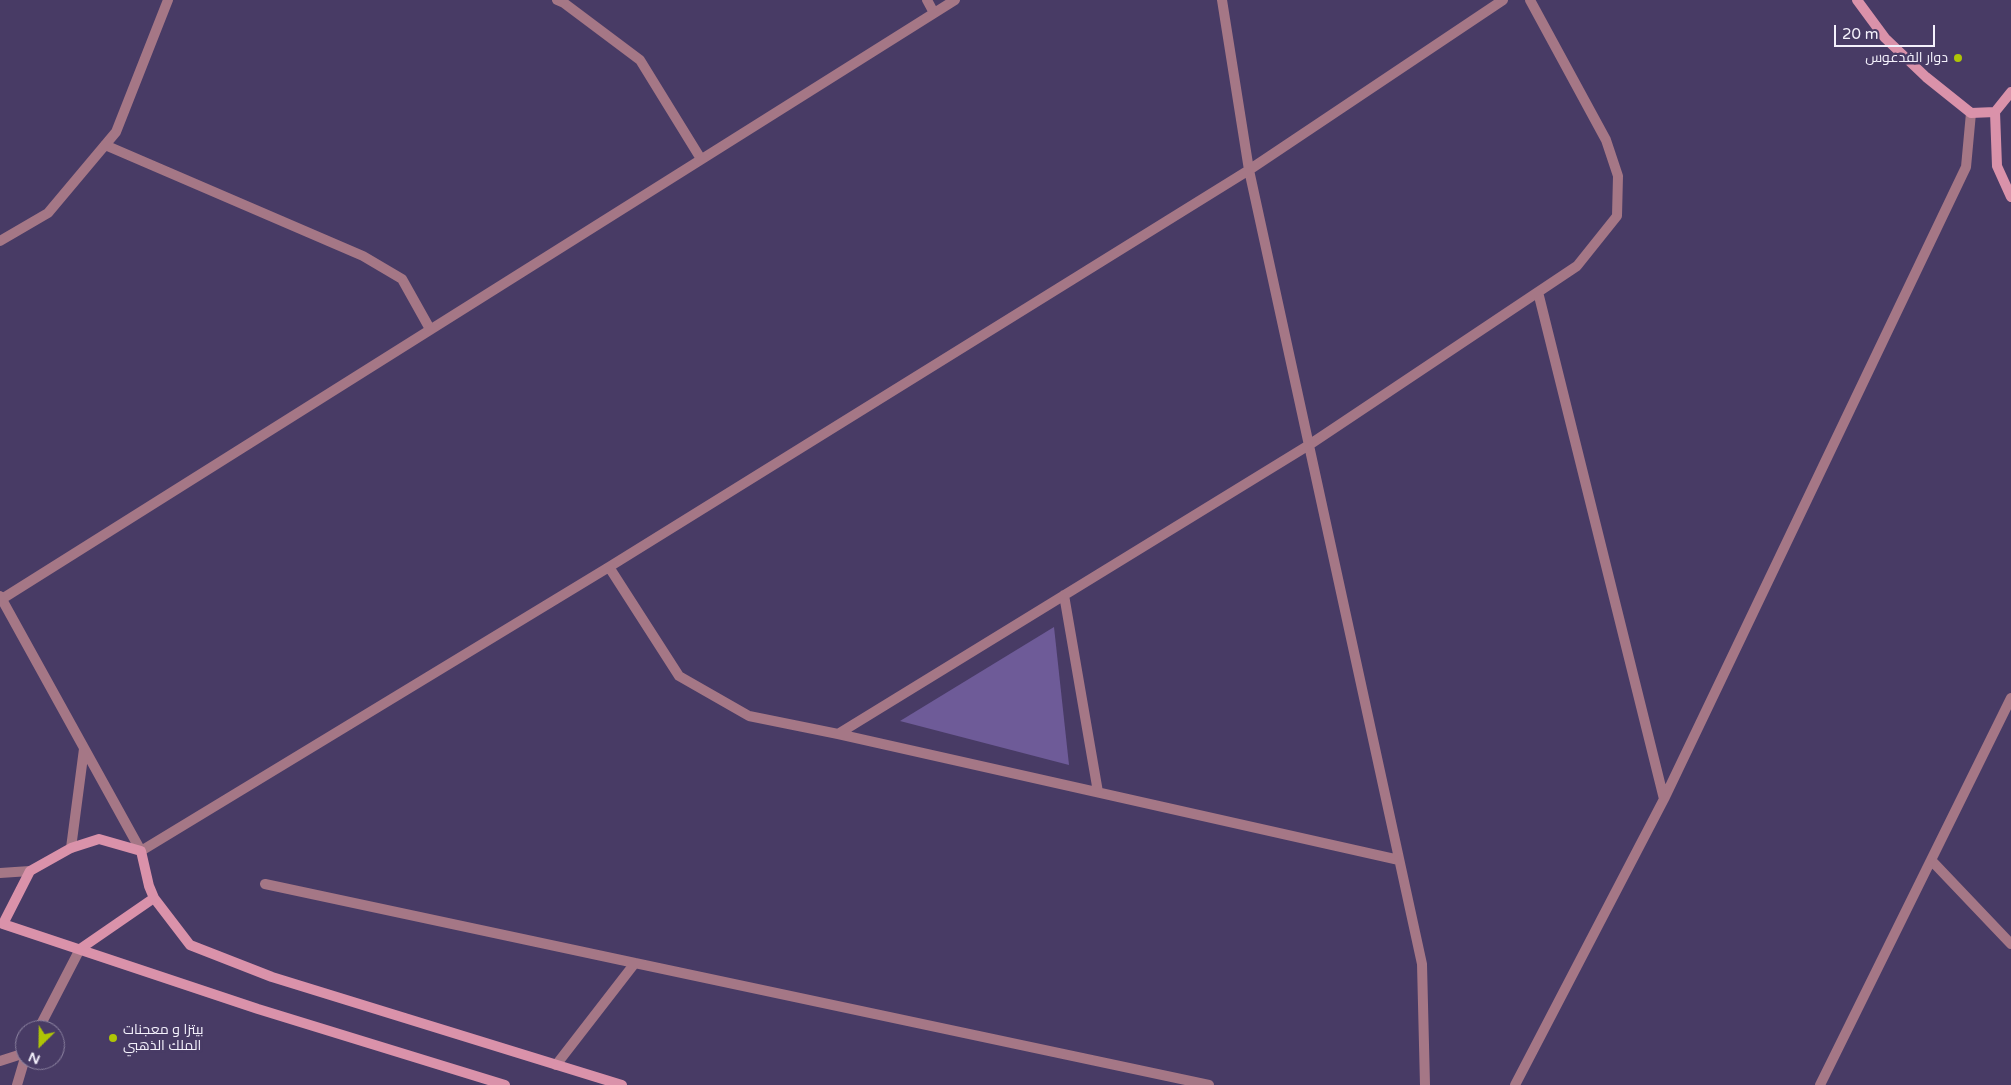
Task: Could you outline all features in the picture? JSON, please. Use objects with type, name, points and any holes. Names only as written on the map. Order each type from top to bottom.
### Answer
[{"type":"main road","points":[[1857,0],[1885,38],[1926,77],[1971,113],[1995,112]]},
{"type":"main road","points":[[2011,92],[1995,112],[1997,166],[2011,197]]},
{"type":"main road","points":[[505,1085],[258,1009],[1,925],[30,871],[71,848],[99,839],[141,851],[149,886],[154,898],[190,945],[272,977],[622,1085]]},
{"type":"main road","points":[[80,950],[154,898]]},
{"type":"street","points":[[0,241],[48,213],[116,132],[168,0]]},
{"type":"street","points":[[556,0],[564,3],[640,60],[701,159]]},
{"type":"street","points":[[927,0],[934,13]]},
{"type":"street","points":[[955,0],[1,597],[141,851],[609,567],[1249,170],[1503,0]]},
{"type":"street","points":[[1222,0],[1249,170],[1422,964],[1425,1085]]},
{"type":"street","points":[[838,734],[1309,445],[1577,266],[1617,216],[1618,176],[1606,140],[1530,0]]},
{"type":"street","points":[[1515,1085],[1664,799],[1966,167],[1971,113]]},
{"type":"street","points":[[105,145],[363,256],[402,279],[430,329]]},
{"type":"street","points":[[1538,292],[1664,799]]},
{"type":"street","points":[[609,567],[680,676],[749,716],[838,734],[1399,860]]},
{"type":"street","points":[[1064,595],[1098,792]]},
{"type":"street","points":[[1820,1085],[2011,698]]},
{"type":"street","points":[[71,848],[84,749]]},
{"type":"street","points":[[1931,860],[2011,944]]},
{"type":"street","points":[[0,873],[30,871]]},
{"type":"street","points":[[264,884],[1209,1085]]},
{"type":"street","points":[[43,1020],[80,950]]},
{"type":"street","points":[[556,1065],[635,963]]},
{"type":"street","points":[[0,1061],[15,1056]]},
{"type":"street","points":[[16,1085],[21,1070]]},
{"type":"shaded area","points":[[1054,627],[1069,765],[900,721]]},
{"type":"place","name":"دوار الفدعوس","points":[[1958,58]]},
{"type":"place","name":"بيتزا و معجنات الملك الذهبي","points":[[113,1038]]}]
